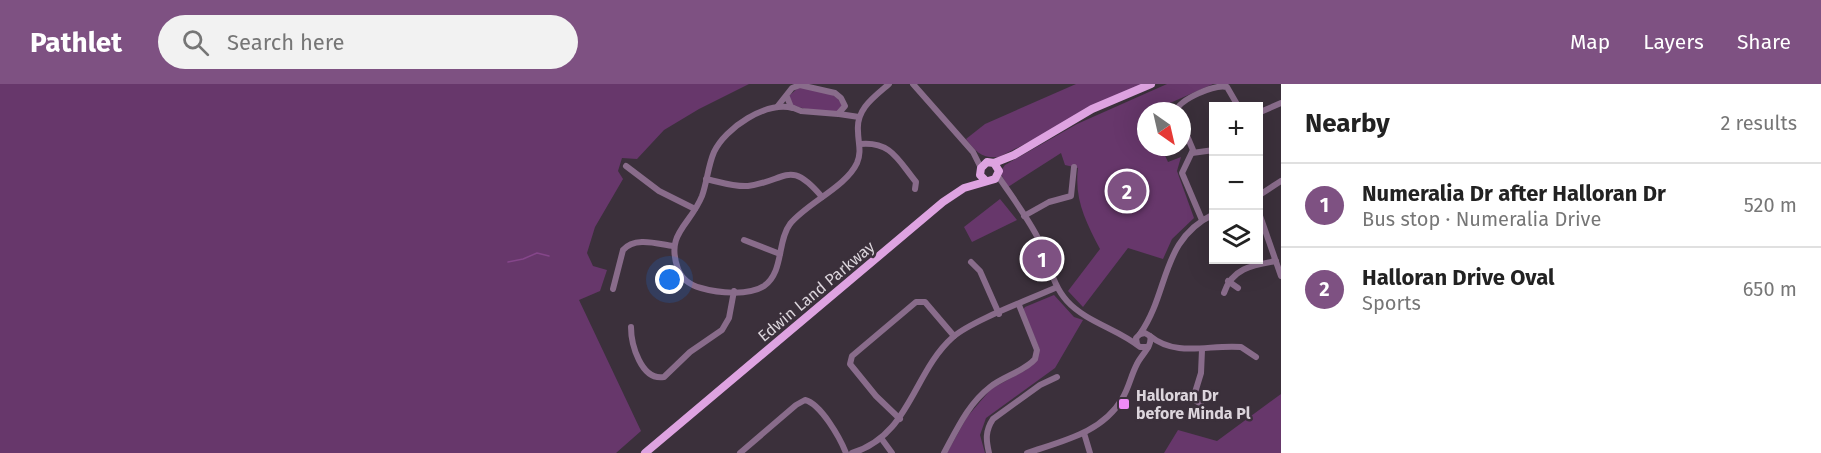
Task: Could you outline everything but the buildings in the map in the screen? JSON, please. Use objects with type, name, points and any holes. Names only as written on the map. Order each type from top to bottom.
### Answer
[{"type":"main road","name":"Edwin Land Parkway","points":[[645,453],[925,216],[1014,155],[1092,109],[1151,84]]},
{"type":"main road","name":"Edwin Land Parkway","points":[[650,453],[687,418]]},
{"type":"street","points":[[859,117],[850,112],[835,93],[802,85],[792,88],[787,97],[774,108],[739,125],[723,138],[713,154],[695,209],[678,232],[673,246],[676,264],[685,281],[701,288],[734,291],[749,291],[764,286],[772,276],[788,226],[853,170],[859,156],[859,117],[868,102],[889,84]]},
{"type":"street","points":[[913,84],[990,171],[1024,216],[1040,242],[1057,287],[1069,303],[1087,316],[1123,334],[1137,345],[1161,344],[1202,350],[1240,346],[1256,357]]},
{"type":"street","points":[[1184,102],[1219,86],[1227,87],[1236,102]]},
{"type":"street","points":[[787,97],[793,108]]},
{"type":"street","points":[[1263,111],[1281,103]]},
{"type":"street","points":[[838,114],[844,104]]},
{"type":"street","points":[[774,108],[793,108],[859,117]]},
{"type":"street","points":[[1191,142],[1192,153],[1183,165],[1182,173],[1202,220]]},
{"type":"street","points":[[860,144],[878,143],[885,146],[918,184]]},
{"type":"street","points":[[1192,153],[1209,152]]},
{"type":"street","points":[[626,166],[659,191],[695,209]]},
{"type":"street","points":[[1024,216],[1045,204],[1071,195],[1074,167]]},
{"type":"street","points":[[706,179],[747,186],[785,174],[795,175],[810,182],[822,197]]},
{"type":"street","points":[[1263,193],[1281,181]]},
{"type":"street","points":[[1137,362],[1139,334],[1148,321],[1178,243],[1194,225],[1209,216]]},
{"type":"street","points":[[1263,224],[1281,276]]},
{"type":"street","points":[[744,240],[780,254]]},
{"type":"street","points":[[613,289],[623,250],[628,245],[636,242],[673,246]]},
{"type":"street","points":[[1224,293],[1228,281],[1245,268],[1276,261]]},
{"type":"street","points":[[971,262],[980,271],[999,314]]},
{"type":"street","points":[[1228,281],[1238,288]]},
{"type":"street","points":[[852,453],[881,438],[900,419],[931,364],[954,336],[1057,287]]},
{"type":"street","points":[[631,327],[632,341],[647,372],[653,377],[662,378],[686,356],[722,330],[729,318],[734,291]]},
{"type":"street","points":[[900,419],[876,396],[850,364],[852,356],[916,302],[925,302],[954,336]]},
{"type":"street","points":[[944,453],[967,412],[979,397],[990,387],[1035,359],[1037,350],[1019,305]]},
{"type":"street","points":[[1027,453],[1084,433],[1114,411],[1122,399],[1137,362],[1151,341],[1148,321]]},
{"type":"street","points":[[1123,334],[1149,335],[1161,344]]},
{"type":"street","points":[[1193,399],[1200,376],[1202,350]]},
{"type":"street","points":[[989,453],[986,440],[988,426],[993,419],[1040,386],[1057,377]]},
{"type":"street","points":[[1186,395],[1201,404]]},
{"type":"street","points":[[740,453],[795,405],[805,400],[813,404],[835,431],[846,453]]},
{"type":"street","points":[[1084,433],[1090,453]]},
{"type":"street","points":[[881,438],[892,453]]},
{"type":"shaded area","points":[[0,84],[749,84],[699,109],[664,130],[637,159],[622,158],[618,171],[623,179],[595,227],[587,253],[593,266],[607,270],[600,291],[579,300],[641,431],[616,453],[0,453]]},
{"type":"shaded area","points":[[1076,84],[1143,84],[999,157],[980,154],[966,139],[985,124]]},
{"type":"shaded area","points":[[1167,84],[1213,84],[1172,102],[1137,102],[1137,156],[1165,156],[1168,162],[1181,157],[1177,171],[1194,218],[1172,239],[1163,259],[1128,248],[1083,307],[1068,291],[1100,249],[1086,220],[1080,200],[1078,168],[1065,165],[1061,153],[1008,187],[1000,172],[1005,165],[1077,124]]},
{"type":"shaded area","points":[[799,87],[830,94],[842,106],[839,111],[834,111],[795,106],[791,104],[789,96]]},
{"type":"shaded area","points":[[1000,199],[1017,220],[972,242],[964,227]]},
{"type":"shaded area","points":[[1054,295],[1074,317],[1083,320],[1055,368],[986,418],[980,435],[985,453],[947,453],[967,417],[991,389],[1026,370],[1040,350],[1023,310],[1025,307]]},
{"type":"shaded area","points":[[1281,394],[1281,453],[1164,453],[1178,430],[1217,441]]},
{"type":"waterway","points":[[508,262],[537,253],[549,256]]},
{"type":"place","name":"Halloran Drive Oval","points":[[1127,191]]},
{"type":"place","name":"Numeralia Dr after Halloran Dr","points":[[1042,259]]},
{"type":"place","name":"Halloran Dr before Minda Pl","points":[[1124,404]]}]
